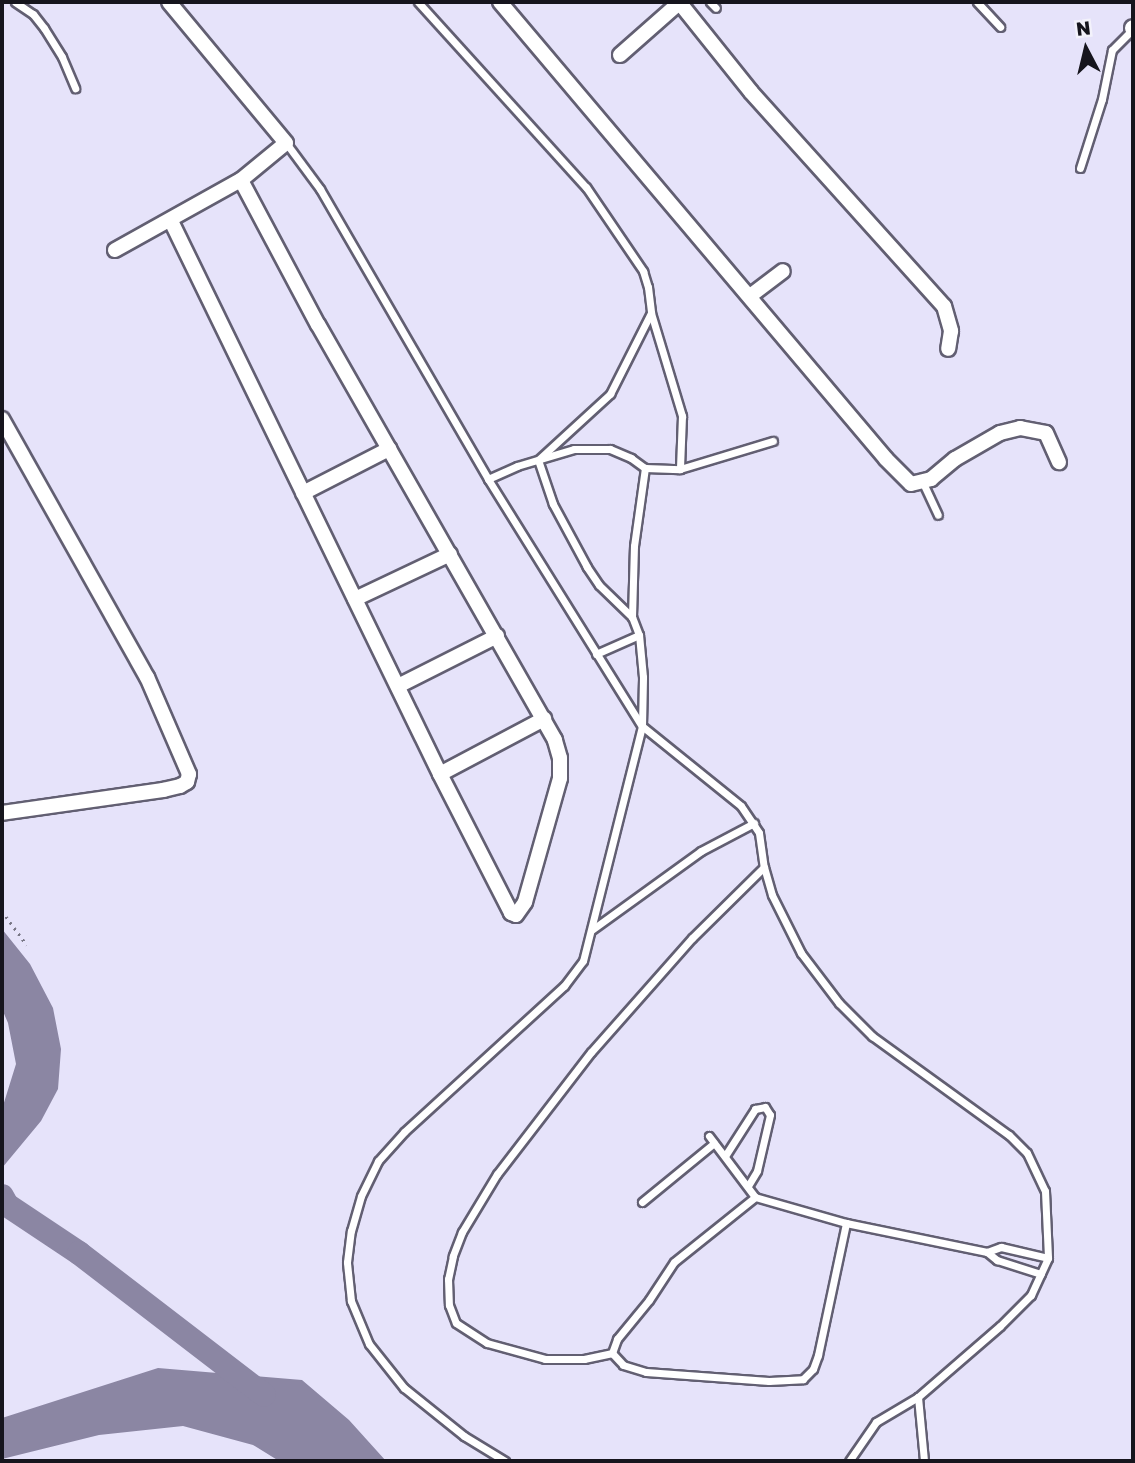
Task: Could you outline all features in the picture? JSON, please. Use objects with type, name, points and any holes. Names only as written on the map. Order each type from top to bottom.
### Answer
[{"type":"street","points":[[115,250],[241,180],[286,143],[169,2]]},
{"type":"street","points":[[500,2],[886,459],[911,484],[923,483],[977,445],[1000,433],[1020,428],[1046,433],[1059,461]]},
{"type":"street","points":[[620,55],[679,2],[751,92],[944,306],[951,331],[948,349]]},
{"type":"street","points":[[171,221],[440,774],[511,913],[516,915],[525,902],[560,778],[557,749],[544,719],[318,325],[241,180]]},
{"type":"street","points":[[750,296],[783,271]]},
{"type":"street","points":[[2,419],[147,677],[189,774],[187,782],[163,790],[2,813]]},
{"type":"street","points":[[303,493],[389,449]]},
{"type":"street","points":[[355,600],[450,554]]},
{"type":"street","points":[[398,686],[497,636]]},
{"type":"street","points":[[440,774],[544,719]]},
{"type":"lane","points":[[15,2],[33,14],[44,28],[62,57],[75,88]]},
{"type":"lane","points":[[418,2],[586,187],[643,271],[651,313],[682,416],[680,470]]},
{"type":"lane","points":[[710,2],[716,8]]},
{"type":"lane","points":[[978,2],[1000,27]]},
{"type":"lane","points":[[1080,168],[1102,99],[1112,50],[1133,28]]},
{"type":"lane","points":[[286,143],[320,189],[488,479],[642,726],[721,787],[754,823],[759,833],[772,895],[802,953],[839,1003],[872,1036],[999,1127],[1027,1153],[1045,1191],[1048,1258],[1031,1295],[1000,1326],[918,1397],[876,1422],[849,1461]]},
{"type":"lane","points":[[538,460],[610,394],[651,313]]},
{"type":"lane","points":[[488,479],[574,449],[610,449],[631,458],[645,468],[680,470],[773,441]]},
{"type":"lane","points":[[538,460],[553,504],[587,567],[599,585],[632,617]]},
{"type":"lane","points":[[505,1461],[464,1436],[404,1388],[369,1344],[351,1301],[347,1262],[351,1231],[361,1196],[378,1161],[404,1132],[564,986],[583,961],[642,726],[643,677],[639,635],[632,617],[634,546],[645,468]]},
{"type":"lane","points":[[923,483],[937,515]]},
{"type":"lane","points":[[596,654],[639,635]]},
{"type":"lane","points":[[592,929],[701,851],[754,823]]},
{"type":"lane","points":[[612,1353],[584,1359],[545,1359],[486,1343],[456,1323],[449,1305],[448,1279],[453,1255],[461,1232],[497,1174],[591,1052],[692,938],[764,867]]},
{"type":"lane","points":[[725,1156],[755,1109],[765,1107],[770,1115],[757,1171],[748,1186]]},
{"type":"lane","points":[[642,1202],[711,1140],[755,1197],[846,1223],[987,1252],[997,1260],[1041,1274]]},
{"type":"lane","points":[[612,1353],[617,1339],[649,1300],[674,1262],[755,1197]]},
{"type":"lane","points":[[612,1353],[623,1365],[646,1372],[769,1381],[803,1379],[813,1369],[818,1355],[846,1223]]},
{"type":"lane","points":[[987,1252],[1001,1247],[1048,1258]]},
{"type":"lane","points":[[918,1397],[924,1461]]},
{"type":"path","points":[[2,911],[27,945]]},
{"type":"shaded area","points":[[2,929],[30,964],[53,1008],[61,1049],[58,1089],[41,1121],[2,1168],[2,1109],[16,1064],[8,1023],[2,1009]]},
{"type":"shaded area","points":[[158,1368],[302,1380],[349,1420],[386,1461],[279,1461],[253,1445],[183,1426],[99,1435],[2,1459],[2,1418]]},
{"type":"waterway","points":[[2,1196],[7,1205],[79,1253],[264,1395]]}]
